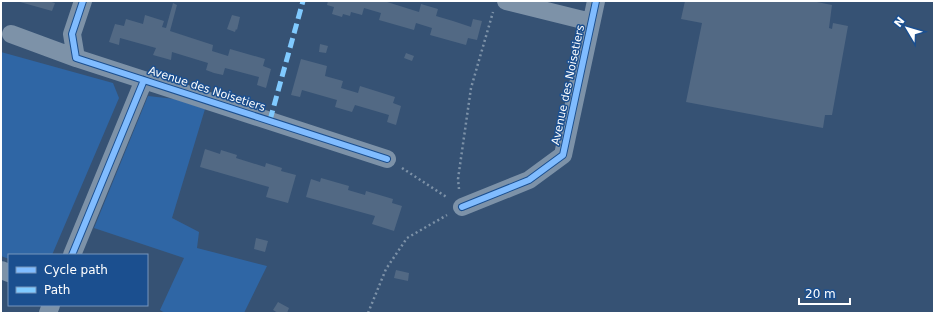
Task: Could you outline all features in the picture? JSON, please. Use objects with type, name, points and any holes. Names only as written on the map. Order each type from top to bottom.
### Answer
[{"type":"street","points":[[76,58],[72,34],[83,1]]},
{"type":"street","name":"Avenue des Noisetiers","points":[[462,207],[529,180],[563,155],[596,1]]},
{"type":"street","name":"Avenue des Noisetiers","points":[[500,5],[591,22]]},
{"type":"street","name":"Avenue des Noisetiers","points":[[11,34],[76,58],[387,159]]},
{"type":"street","points":[[72,254],[144,80]]},
{"type":"path","points":[[462,207],[458,180],[470,88],[500,5]]},
{"type":"path","points":[[387,159],[462,207]]},
{"type":"path","points":[[368,313],[386,269],[407,238],[462,207]]},
{"type":"shaded area","points":[[1,52],[113,83],[119,98],[52,254],[8,254],[8,259],[1,256]]},
{"type":"shaded area","points":[[148,96],[175,99],[205,109],[172,218],[199,232],[197,248],[267,266],[244,313],[165,313],[160,310],[184,258],[94,228]]},
{"type":"building","points":[[20,1],[48,1],[55,3],[52,11]]},
{"type":"building","points":[[328,1],[384,1],[419,12],[421,4],[438,9],[436,16],[471,27],[473,19],[482,21],[477,40],[468,38],[466,45],[430,35],[432,28],[416,23],[414,30],[379,20],[381,13],[364,8],[362,15],[351,12],[350,16],[343,14],[342,17],[332,14],[334,7],[327,5]]},
{"type":"building","points":[[685,1],[812,1],[832,5],[829,28],[832,29],[833,23],[848,26],[832,115],[825,115],[823,128],[686,102],[702,23],[681,19]]},
{"type":"building","points":[[173,3],[177,5],[170,31],[213,45],[212,51],[228,56],[230,49],[265,59],[263,66],[271,69],[266,88],[257,85],[259,77],[225,68],[223,75],[214,73],[206,70],[208,63],[172,52],[171,60],[153,55],[156,48],[120,38],[119,45],[109,42],[115,24],[124,26],[126,19],[143,24],[145,15],[164,21],[162,27],[166,28]]},
{"type":"building","points":[[232,15],[240,17],[237,30],[236,29],[235,32],[227,29]]},
{"type":"building","points":[[320,44],[328,46],[326,53],[319,52]]},
{"type":"building","points":[[406,53],[414,56],[412,61],[404,58]]},
{"type":"building","points":[[301,59],[327,66],[325,76],[343,81],[341,88],[358,93],[360,86],[395,97],[393,103],[401,106],[396,125],[387,122],[389,115],[355,105],[352,112],[335,107],[337,100],[302,90],[300,97],[291,95]]},
{"type":"building","points":[[205,149],[220,154],[221,150],[237,155],[236,158],[265,167],[266,163],[282,168],[281,171],[296,175],[288,203],[266,197],[269,187],[200,167]]},
{"type":"building","points":[[321,178],[349,186],[348,190],[365,195],[366,191],[393,199],[392,203],[402,206],[394,231],[372,224],[375,216],[306,197],[311,179],[320,182]]},
{"type":"building","points":[[256,238],[268,241],[265,252],[254,249]]},
{"type":"building","points":[[396,270],[409,273],[408,281],[394,278]]},
{"type":"building","points":[[278,302],[289,308],[287,313],[278,313],[273,310]]},
{"type":"marked path","points":[[270,120],[303,1]]},
{"type":"cycle path","points":[[83,1],[72,34],[76,58],[387,159]]},
{"type":"cycle path","points":[[462,207],[529,180],[563,155],[596,1]]},
{"type":"cycle path","points":[[72,254],[144,80]]}]
